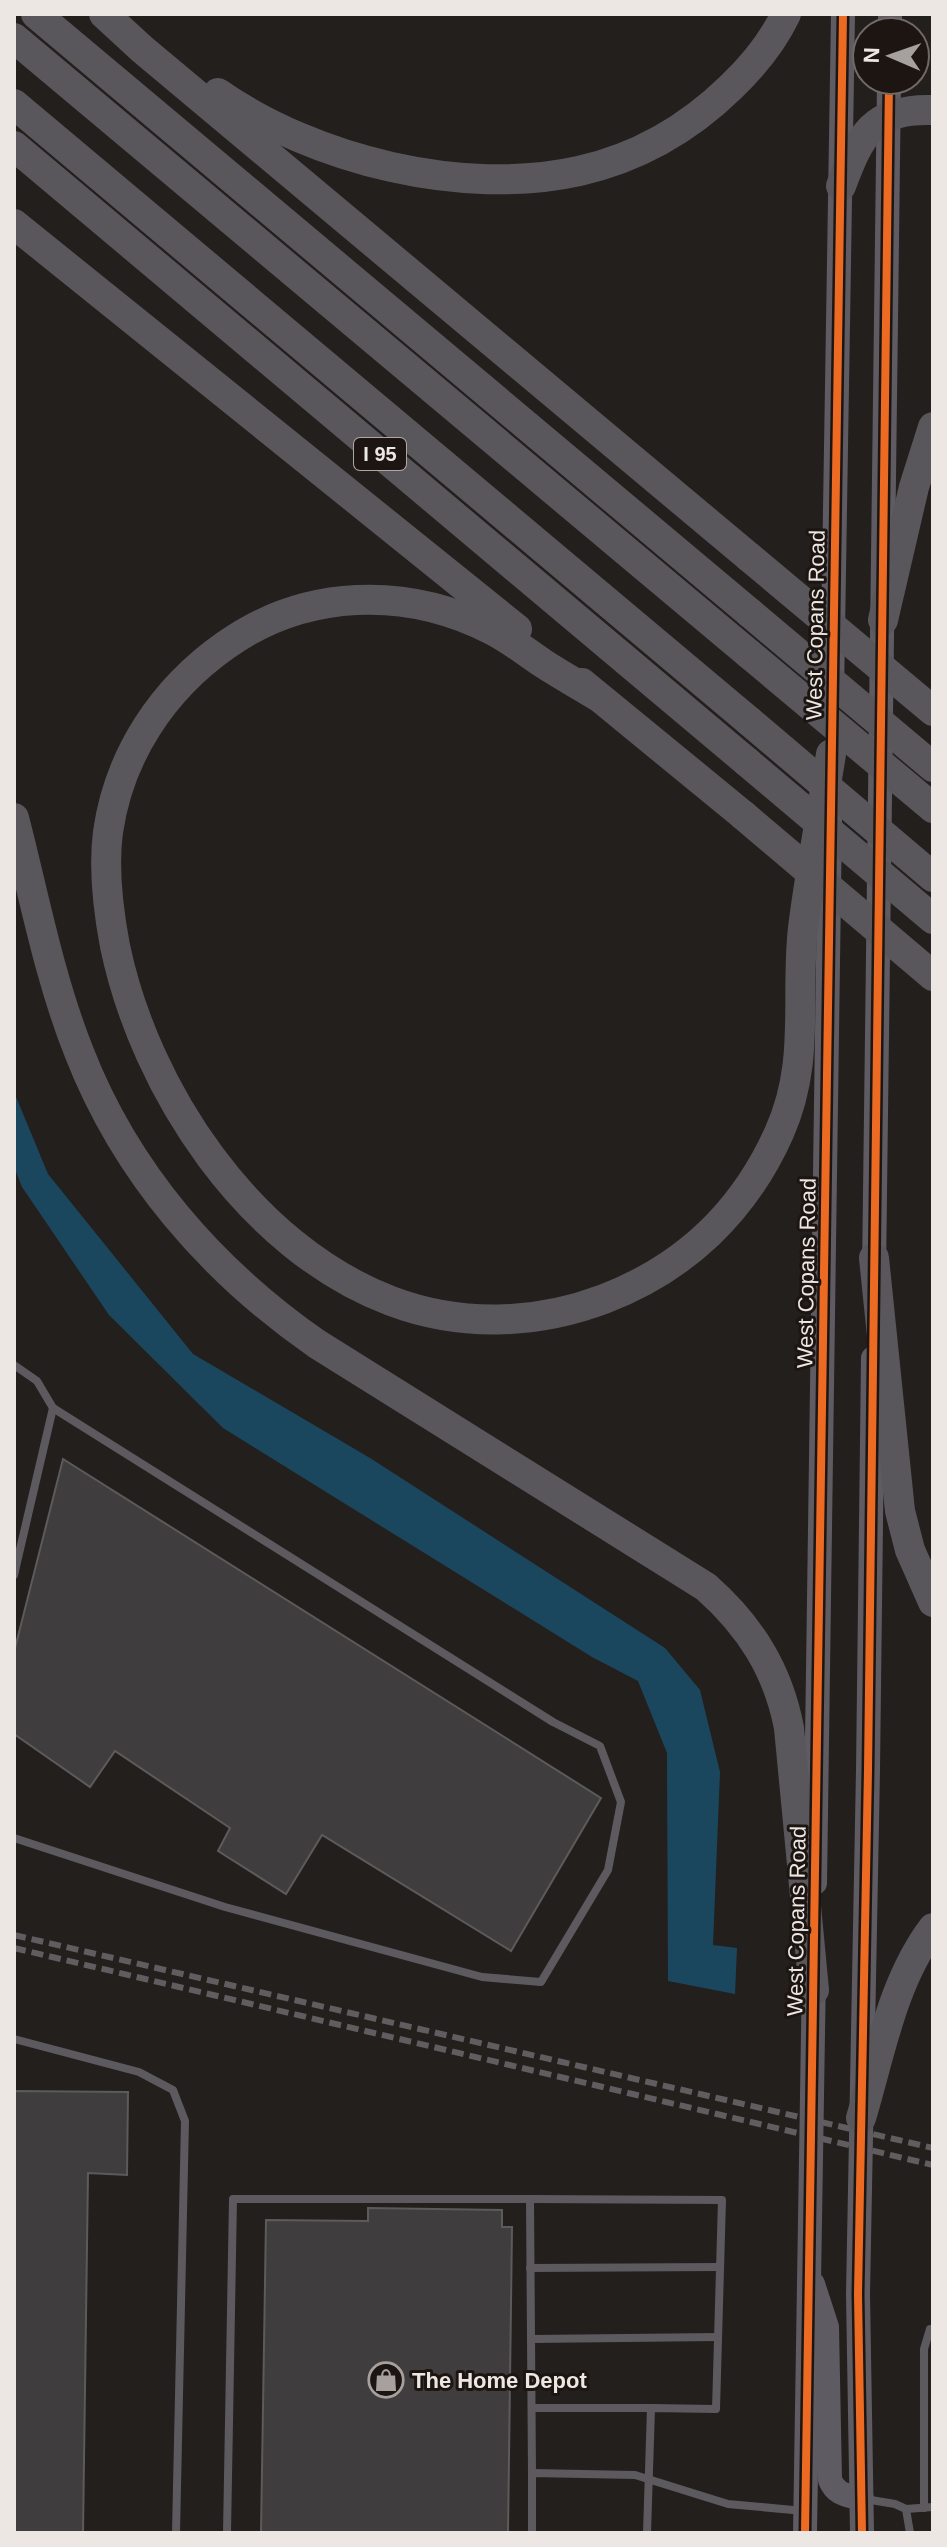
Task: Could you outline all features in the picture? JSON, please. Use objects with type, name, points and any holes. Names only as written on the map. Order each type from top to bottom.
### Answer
[{"type":"highway","points":[[36,14],[933,767]]},
{"type":"highway","points":[[104,14],[933,711]]},
{"type":"highway","points":[[113,14],[227,99],[316,143],[359,158],[402,168],[453,176],[504,178],[579,171],[622,157],[665,137],[704,111],[738,80],[770,42],[786,14]]},
{"type":"highway","points":[[14,38],[933,808]]},
{"type":"highway","points":[[14,104],[933,877]]},
{"type":"highway","points":[[841,186],[861,139],[889,115],[907,110],[933,110]]},
{"type":"highway","name":"I 95","points":[[14,146],[933,919]]},
{"type":"highway","points":[[14,224],[530,639],[933,976]]},
{"type":"highway","points":[[883,620],[914,487],[933,427]]},
{"type":"highway","points":[[597,696],[493,630],[432,606],[376,599],[336,600],[258,626],[196,667],[149,724],[126,767],[118,790],[107,836],[106,856],[112,930],[132,1008],[172,1098],[224,1174],[295,1244],[343,1278],[417,1309],[470,1318],[520,1319],[545,1316],[593,1303],[665,1270],[704,1240],[739,1202],[755,1180],[781,1129],[796,1079],[800,1056],[802,932],[831,754]]},
{"type":"highway","points":[[14,818],[67,1020],[92,1083],[142,1172],[213,1259],[266,1307],[317,1344],[697,1581],[723,1602],[750,1632],[780,1689],[789,1728],[814,1990]]},
{"type":"highway","points":[[874,1258],[900,1511],[910,1550],[933,1602]]},
{"type":"highway","points":[[861,2118],[897,1997],[913,1959],[933,1928]]},
{"type":"main road","name":"West Copans Road","points":[[805,2522],[843,14]]},
{"type":"main road","points":[[862,2533],[858,2294],[868,1770],[889,96]]},
{"type":"main road","points":[[808,2271],[827,2327],[830,2480],[833,2488],[841,2494],[862,2499]]},
{"type":"main road","points":[[805,2522],[821,2533]]},
{"type":"lane","points":[[14,1365],[37,1381],[53,1408],[553,1722],[600,1746],[621,1802],[608,1870],[541,1982],[482,1977],[225,1907],[14,1838]]},
{"type":"lane","points":[[14,1575],[53,1408]]},
{"type":"lane","points":[[14,2039],[139,2072],[173,2090],[185,2121],[176,2533]]},
{"type":"lane","points":[[227,2533],[233,2199],[722,2200],[716,2409],[532,2408]]},
{"type":"lane","points":[[530,2199],[532,2533]]},
{"type":"lane","points":[[530,2268],[720,2267]]},
{"type":"lane","points":[[862,2499],[895,2504],[906,2509],[928,2507],[924,2349],[930,2329],[933,2329]]},
{"type":"lane","points":[[531,2339],[718,2337]]},
{"type":"lane","points":[[647,2533],[651,2408]]},
{"type":"lane","points":[[532,2473],[635,2475],[728,2504],[805,2522]]},
{"type":"lane","points":[[906,2509],[910,2533]]},
{"type":"water","points":[[14,1092],[48,1174],[193,1354],[370,1458],[665,1648],[700,1690],[720,1772],[713,1945],[737,1948],[735,1994],[668,1981],[667,1753],[638,1681],[592,1657],[223,1428],[109,1315],[22,1187],[14,1167]]},
{"type":"building","points":[[63,1459],[601,1798],[511,1951],[322,1835],[286,1894],[218,1851],[230,1828],[115,1751],[90,1787],[14,1734],[14,1652]]},
{"type":"building","points":[[14,2091],[128,2092],[127,2175],[88,2173],[83,2533],[14,2533]]},
{"type":"building","name":"The Home Depot","points":[[368,2208],[502,2210],[502,2227],[512,2227],[508,2533],[261,2533],[266,2220],[368,2221]]},
{"type":"railway","points":[[14,1935],[933,2148]]},
{"type":"railway","points":[[14,1948],[933,2165]]},
{"type":"cycle path","points":[[805,2533],[843,14]]},
{"type":"cycle path","points":[[862,2533],[858,2294],[868,1770],[889,96]]},
{"type":"place","name":"The Home Depot","points":[[386,2380]]}]
